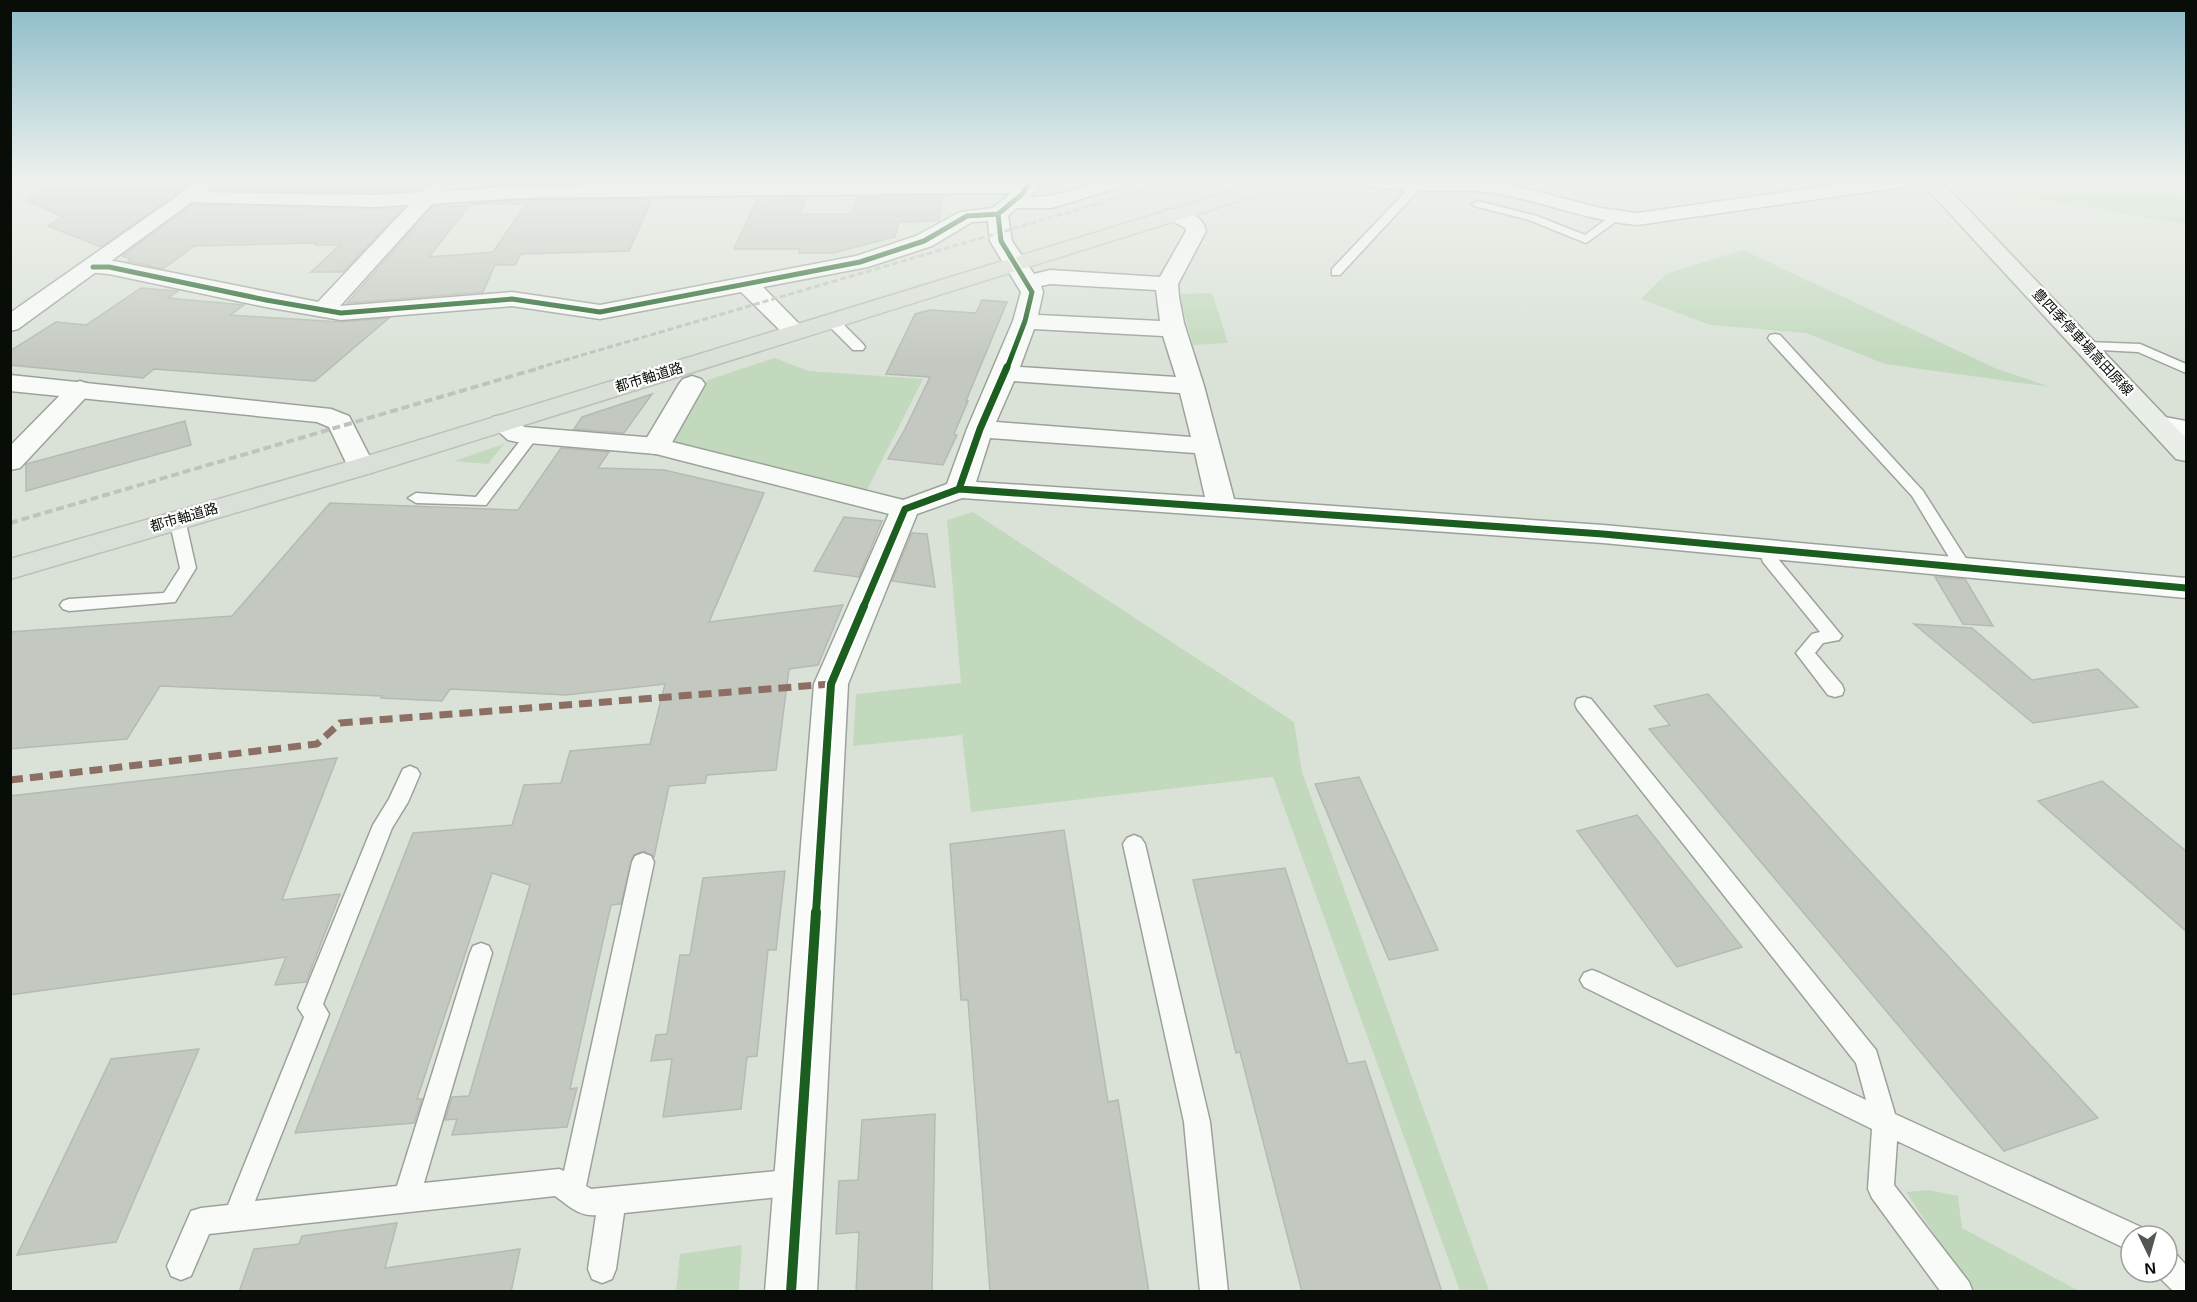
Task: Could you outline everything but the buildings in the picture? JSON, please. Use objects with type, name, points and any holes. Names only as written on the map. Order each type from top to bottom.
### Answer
[{"type":"main road","name":"都市軸道路","points":[[10,569],[361,467],[831,320],[1021,272],[1103,241]]},
{"type":"main road","name":"豊四季停車場高田原線","points":[[1986,241],[2187,453]]},
{"type":"street","points":[[10,324],[130,241]]},
{"type":"street","points":[[324,309],[387,241]]},
{"type":"street","points":[[93,267],[109,267],[340,313],[512,299],[600,312],[860,262],[924,241]]},
{"type":"street","points":[[959,489],[980,429],[1005,374],[1025,321],[1032,292],[1000,241]]},
{"type":"street","points":[[1191,241],[1167,284],[1174,329],[1207,446],[1221,507]]},
{"type":"street","points":[[1021,272],[1050,277],[1167,284]]},
{"type":"street","points":[[745,283],[795,332]]},
{"type":"street","points":[[1025,321],[1174,329]]},
{"type":"street","points":[[1005,374],[1191,386]]},
{"type":"street","points":[[10,383],[322,415],[340,422],[361,467]]},
{"type":"street","points":[[656,446],[692,384]]},
{"type":"street","points":[[10,462],[80,389]]},
{"type":"street","points":[[502,423],[517,434],[656,446],[905,510],[959,489],[1603,534],[1767,551],[2187,588]]},
{"type":"street","points":[[2159,424],[2187,429]]},
{"type":"street","points":[[980,429],[1207,446]]},
{"type":"street","points":[[791,1292],[831,684],[905,510]]},
{"type":"lane","points":[[1336,272],[1365,241]]},
{"type":"lane","points":[[831,320],[858,347]]},
{"type":"lane","points":[[1774,338],[1918,495],[1964,568]]},
{"type":"lane","points":[[2087,346],[2140,348],[2187,369]]},
{"type":"lane","points":[[416,498],[480,502],[532,435]]},
{"type":"lane","points":[[69,605],[169,598],[188,568],[177,519]]},
{"type":"lane","points":[[1767,551],[1771,562],[1833,636],[1818,638],[1805,653],[1835,690]]},
{"type":"lane","points":[[1584,704],[1867,1058],[1885,1122],[1881,1189],[1959,1292]]},
{"type":"lane","points":[[236,1217],[317,1014],[310,1008],[383,825],[398,802],[410,774]]},
{"type":"lane","points":[[1134,844],[1197,1122],[1214,1292]]},
{"type":"lane","points":[[572,1191],[643,862]]},
{"type":"lane","points":[[406,1198],[481,953]]},
{"type":"lane","points":[[1593,980],[1885,1122],[2119,1231]]},
{"type":"lane","points":[[182,1266],[201,1221],[560,1182],[587,1203],[799,1181]]},
{"type":"lane","points":[[602,1269],[612,1200]]},
{"type":"green space","points":[[1743,250],[1997,369],[2051,387],[1885,364],[1806,333],[1710,325],[1641,299],[1666,274]]},
{"type":"green space","points":[[1212,293],[1228,343],[1193,345],[1179,294]]},
{"type":"green space","points":[[775,358],[808,371],[923,379],[867,490],[670,442],[708,380]]},
{"type":"green space","points":[[504,444],[488,464],[454,461]]},
{"type":"green space","points":[[973,512],[1294,722],[1302,772],[1489,1291],[1460,1291],[1273,777],[971,812],[962,735],[853,746],[856,694],[961,683],[947,520]]},
{"type":"green space","points":[[1929,1190],[1958,1196],[1962,1228],[2079,1291],[1972,1291],[1906,1192]]},
{"type":"green space","points":[[742,1245],[739,1291],[676,1291],[680,1254]]},
{"type":"railway","points":[[538,368],[972,241]]},
{"type":"railway","points":[[10,523],[543,367]]},
{"type":"marked path","points":[[10,780],[317,744],[340,723],[831,684]]},
{"type":"cycle path","points":[[93,267],[109,267],[266,300],[341,313],[512,299],[600,312],[860,262],[924,241]]},
{"type":"cycle path","points":[[791,1292],[831,684],[905,509],[959,489],[980,429],[1025,321],[1032,292],[1001,241]]},
{"type":"cycle path","points":[[959,489],[1603,534],[2186,588]]}]
